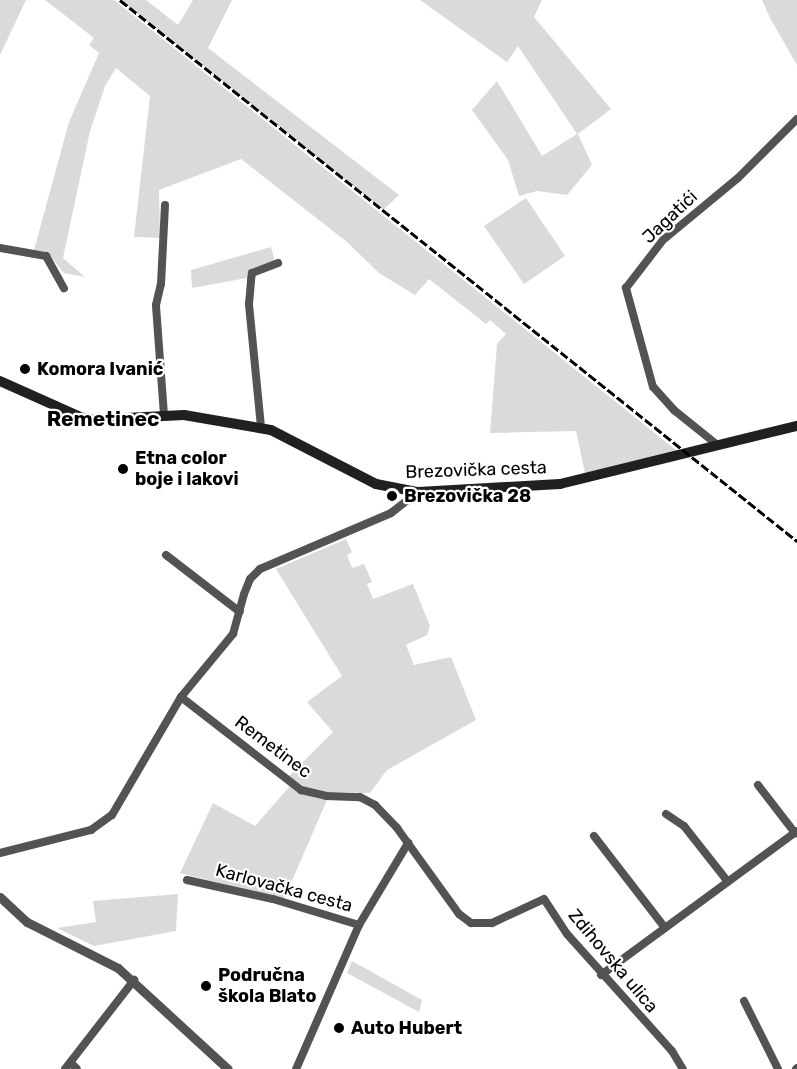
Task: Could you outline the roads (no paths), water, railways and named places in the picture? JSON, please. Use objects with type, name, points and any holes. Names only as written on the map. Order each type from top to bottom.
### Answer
[{"type":"main road","name":"Brezovička cesta","points":[[0,381],[87,420],[164,415],[261,427],[287,436],[376,484],[418,492],[560,484],[647,465],[715,443],[797,426]]},
{"type":"street","name":"Jagatići","points":[[715,443],[674,410],[653,387],[626,288],[663,240],[738,178],[797,119]]},
{"type":"street","points":[[164,415],[156,305],[165,205]]},
{"type":"street","points":[[0,248],[45,256],[64,288]]},
{"type":"street","points":[[261,427],[249,304],[251,280],[252,273],[278,263]]},
{"type":"street","points":[[0,854],[91,830],[105,822],[181,697],[233,634],[250,579],[260,570],[391,513],[418,492]]},
{"type":"street","points":[[166,555],[240,612]]},
{"type":"street","name":"Remetinec","points":[[181,697],[301,790],[368,800],[408,843]]},
{"type":"street","points":[[601,975],[796,832],[758,785]]},
{"type":"street","points":[[666,814],[684,826],[728,882]]},
{"type":"street","points":[[594,836],[665,928]]},
{"type":"street","points":[[359,926],[408,843]]},
{"type":"street","name":"Zdihovska ulica","points":[[408,843],[465,920],[486,925],[544,899],[601,975],[672,1051],[683,1069]]},
{"type":"street","name":"Karlovačka cesta","points":[[188,880],[273,898],[359,926],[296,1069]]},
{"type":"street","points":[[0,897],[27,922],[105,959],[134,980],[228,1069]]},
{"type":"street","points":[[77,1069],[68,1066],[134,980]]},
{"type":"street","points":[[744,1001],[778,1069]]},
{"type":"railway","points":[[120,0],[797,541]]},
{"type":"place","name":"Komora Ivanić","points":[[25,369]]},
{"type":"place","name":"Etna color boje i lakovi","points":[[123,469]]},
{"type":"place","name":"Brezovička 28","points":[[392,496]]},
{"type":"place","name":"Područna škola Blato","points":[[206,986]]},
{"type":"place","name":"Auto Hubert","points":[[339,1028]]},
{"type":"district","name":"Remetinec","points":[[103,419]]}]
